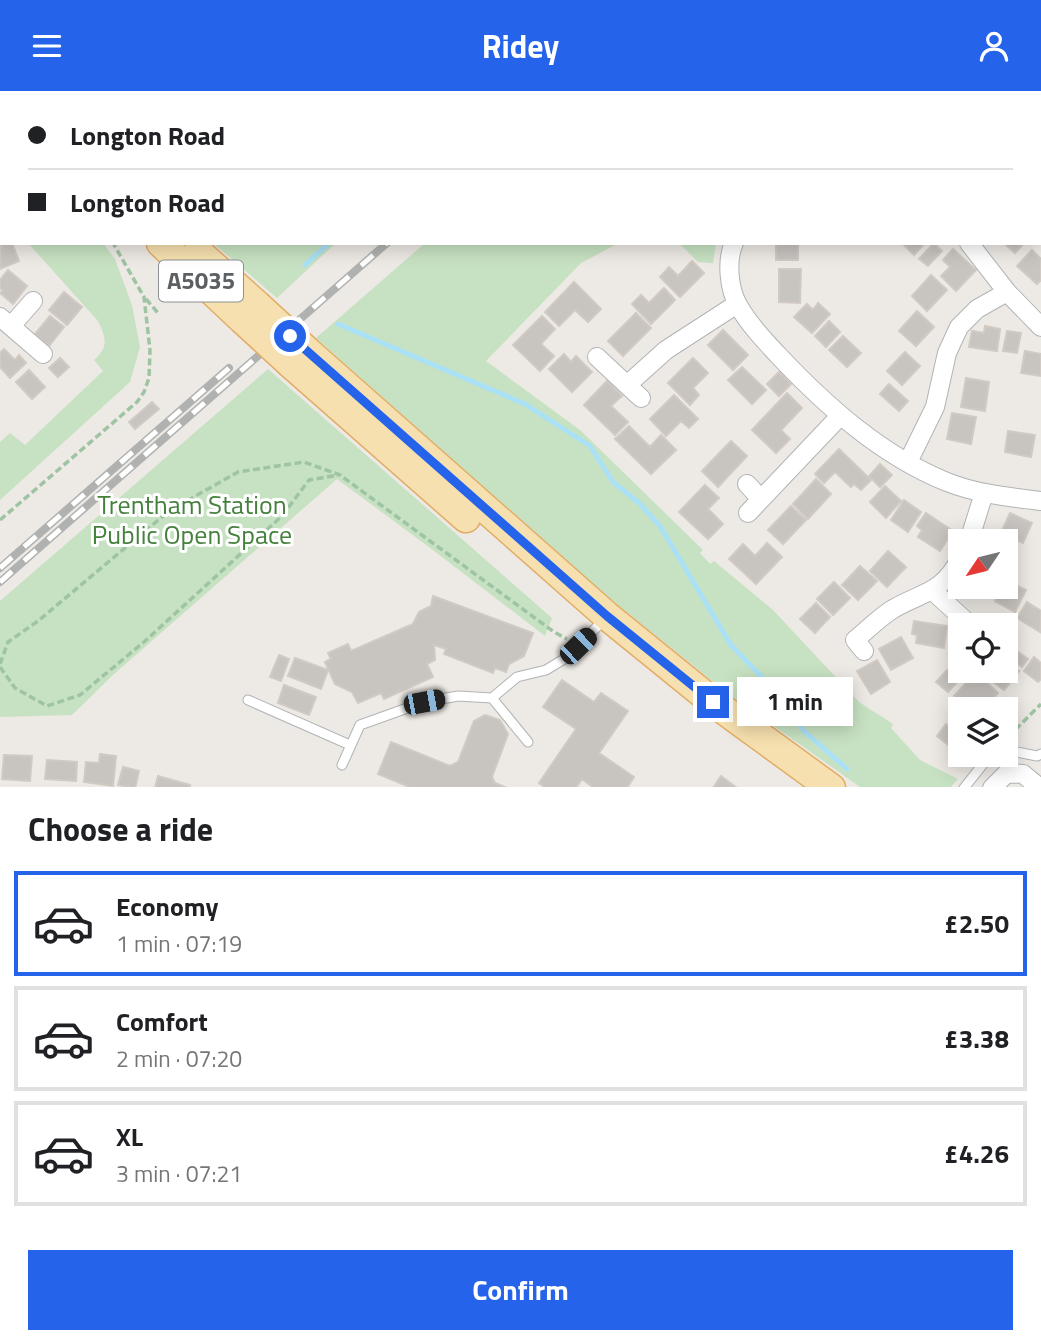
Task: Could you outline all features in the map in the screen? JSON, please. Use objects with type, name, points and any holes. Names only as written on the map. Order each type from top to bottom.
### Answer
[{"type":"main road","name":"A5035","points":[[163,245],[249,312],[593,631],[713,702],[815,785]]},
{"type":"main road","name":"A5035","points":[[190,245],[249,312]]},
{"type":"street","points":[[733,245],[730,281],[737,305],[771,348],[841,416],[908,462],[947,482],[984,493],[1041,501]]},
{"type":"street","points":[[971,245],[1007,292],[1041,327]]},
{"type":"street","points":[[908,462],[935,407],[947,353],[959,327],[977,309],[1007,292]]},
{"type":"street","points":[[33,301],[5,322],[43,354]]},
{"type":"street","points":[[627,385],[666,350],[737,305]]},
{"type":"street","points":[[597,357],[641,398]]},
{"type":"street","points":[[748,513],[841,416]]},
{"type":"street","points":[[747,484],[761,499]]},
{"type":"street","points":[[973,529],[984,493]]},
{"type":"street","points":[[855,641],[893,609],[933,591],[948,576]]},
{"type":"street","points":[[933,591],[957,613]]},
{"type":"street","points":[[992,787],[1007,773],[1015,773],[1023,774],[1040,787]]},
{"type":"lane","points":[[342,765],[360,725],[405,707],[458,696],[492,698],[517,677],[546,670],[564,659],[593,631]]},
{"type":"lane","points":[[492,698],[528,742]]},
{"type":"lane","points":[[248,700],[350,745]]},
{"type":"lane","points":[[1018,752],[1037,756],[1041,754]]},
{"type":"lane","points":[[964,787],[980,767]]},
{"type":"path","points":[[114,245],[144,297],[158,313]]},
{"type":"path","points":[[0,520],[137,402],[149,378],[150,350],[144,297]]},
{"type":"path","points":[[341,475],[309,480],[282,516],[144,642],[80,695],[47,706],[15,688],[0,665],[8,642],[38,621],[169,511],[237,472],[303,462],[341,475],[554,632],[593,631]]},
{"type":"path","points":[[1018,727],[1041,704]]},
{"type":"green space","points":[[30,245],[104,245],[115,259],[132,305],[140,347],[130,382],[0,500],[0,442],[10,433],[25,445],[103,371],[94,360],[99,356],[105,342],[98,321]]},
{"type":"green space","points":[[215,245],[334,245],[277,298]]},
{"type":"green space","points":[[423,245],[615,245],[581,263],[486,361],[580,430],[703,550],[700,553],[710,564],[714,561],[773,610],[859,702],[893,724],[891,728],[920,760],[958,779],[951,787],[860,787],[726,692],[592,584],[316,338]]},
{"type":"green space","points":[[681,245],[716,245],[713,263],[698,262]]},
{"type":"green space","name":"Trentham Station Public Open Space","points":[[268,369],[552,618],[545,636],[337,479],[114,674],[72,715],[0,717],[0,601]]},
{"type":"building","points":[[0,245],[13,245],[19,261],[0,269]]},
{"type":"building","points":[[776,245],[798,245],[798,260],[776,260]]},
{"type":"building","points":[[904,245],[923,245],[914,255]]},
{"type":"building","points":[[932,245],[942,251],[928,266],[919,259]]},
{"type":"building","points":[[1006,245],[1022,245],[1015,253]]},
{"type":"building","points":[[953,249],[976,270],[956,291],[941,276],[950,267],[943,260]]},
{"type":"building","points":[[1032,250],[1041,259],[1041,280],[1037,284],[1017,266]]},
{"type":"building","points":[[692,261],[704,273],[680,297],[660,277],[669,267],[678,276]]},
{"type":"building","points":[[779,269],[801,269],[800,303],[779,302]]},
{"type":"building","points":[[8,270],[27,286],[13,304],[0,293],[3,290],[0,288],[0,280]]},
{"type":"building","points":[[931,275],[947,290],[927,311],[912,296]]},
{"type":"building","points":[[574,282],[601,309],[588,322],[575,310],[559,326],[545,312]]},
{"type":"building","points":[[664,288],[675,300],[651,324],[632,304],[641,295],[649,303]]},
{"type":"building","points":[[64,292],[82,307],[67,325],[49,310]]},
{"type":"building","points":[[818,303],[830,314],[812,333],[794,317],[807,304],[813,310]]},
{"type":"building","points":[[917,311],[934,327],[916,346],[899,331]]},
{"type":"building","points":[[636,313],[651,328],[623,356],[608,341]]},
{"type":"building","points":[[50,316],[64,327],[49,346],[35,334]]},
{"type":"building","points":[[542,316],[555,329],[541,344],[554,356],[540,371],[513,345]]},
{"type":"building","points":[[829,321],[840,332],[826,347],[815,336]]},
{"type":"building","points":[[985,326],[1000,329],[997,351],[969,347],[972,331],[984,333]]},
{"type":"building","points":[[723,330],[748,355],[733,370],[708,345]]},
{"type":"building","points":[[1007,331],[1021,333],[1017,353],[1003,351]]},
{"type":"building","points":[[843,336],[861,353],[847,367],[829,350]]},
{"type":"building","points":[[4,349],[15,360],[19,355],[26,363],[10,378],[0,367],[0,353]]},
{"type":"building","points":[[1025,351],[1041,354],[1041,376],[1021,373]]},
{"type":"building","points":[[905,352],[920,366],[902,385],[887,371]]},
{"type":"building","points":[[564,354],[571,362],[576,356],[592,372],[572,392],[549,369]]},
{"type":"building","points":[[60,358],[69,367],[58,377],[49,368]]},
{"type":"building","points":[[693,358],[708,373],[693,388],[699,395],[690,405],[668,383]]},
{"type":"building","points":[[742,367],[766,390],[752,404],[728,380]]},
{"type":"building","points":[[29,370],[45,387],[32,399],[16,382]]},
{"type":"building","points":[[779,372],[791,384],[779,396],[767,384]]},
{"type":"building","points":[[966,378],[989,382],[985,411],[961,407]]},
{"type":"building","points":[[607,381],[622,396],[611,406],[628,422],[615,435],[584,405]]},
{"type":"building","points":[[889,384],[908,401],[899,411],[880,394]]},
{"type":"building","points":[[787,393],[802,408],[781,430],[790,439],[776,453],[752,430]]},
{"type":"building","points":[[674,395],[698,419],[689,428],[681,421],[666,436],[650,419]]},
{"type":"building","points":[[152,402],[159,409],[135,429],[129,422]]},
{"type":"building","points":[[952,413],[976,417],[971,444],[947,439]]},
{"type":"building","points":[[629,426],[650,447],[661,435],[676,450],[651,474],[615,439]]},
{"type":"building","points":[[1008,431],[1035,435],[1031,457],[1005,452]]},
{"type":"building","points":[[731,441],[747,456],[718,487],[702,471]]},
{"type":"building","points":[[839,449],[871,480],[861,490],[854,484],[851,487],[835,472],[824,483],[815,474]]},
{"type":"building","points":[[880,464],[892,475],[880,487],[869,476]]},
{"type":"building","points":[[816,479],[831,494],[808,519],[793,504]]},
{"type":"building","points":[[705,485],[719,498],[708,509],[723,524],[708,539],[679,512]]},
{"type":"building","points":[[885,486],[901,501],[886,518],[870,502]]},
{"type":"building","points":[[904,500],[921,512],[908,532],[891,520]]},
{"type":"building","points":[[791,506],[806,520],[783,544],[768,530]]},
{"type":"building","points":[[926,513],[950,529],[948,539],[940,551],[918,537],[922,530],[917,526]]},
{"type":"building","points":[[1010,513],[1032,523],[1023,543],[1018,541],[1018,529],[1003,529]]},
{"type":"building","points":[[767,543],[782,557],[756,584],[729,559],[743,544],[755,556]]},
{"type":"building","points":[[888,551],[906,567],[887,587],[870,571]]},
{"type":"building","points":[[860,566],[877,581],[858,600],[842,585]]},
{"type":"building","points":[[834,582],[850,598],[833,615],[817,599]]},
{"type":"building","points":[[1018,586],[1026,590],[1015,612],[995,601],[1018,599]]},
{"type":"building","points":[[433,596],[533,633],[524,656],[509,664],[506,672],[495,668],[493,673],[444,654],[446,649],[434,645],[435,660],[427,664],[433,677],[384,699],[381,693],[358,703],[352,692],[335,684],[325,662],[331,659],[328,653],[348,644],[351,651],[413,624],[419,612],[431,606]]},
{"type":"building","points":[[1027,602],[1041,611],[1040,632],[1018,619]]},
{"type":"building","points":[[816,603],[830,617],[815,633],[800,619]]},
{"type":"building","points":[[914,621],[947,626],[944,648],[916,643],[917,635],[912,634]]},
{"type":"building","points":[[901,637],[913,658],[891,670],[879,649]]},
{"type":"building","points":[[1018,652],[1028,659],[1022,667],[1018,664]]},
{"type":"building","points":[[279,655],[289,659],[281,681],[270,677]]},
{"type":"building","points":[[1034,657],[1041,663],[1041,679],[1038,682],[1024,671]]},
{"type":"building","points":[[295,658],[328,670],[321,689],[288,676]]},
{"type":"building","points":[[877,660],[890,682],[871,694],[857,671]]},
{"type":"building","points":[[947,670],[948,683],[956,683],[948,692],[936,682]]},
{"type":"building","points":[[562,680],[594,702],[601,693],[628,711],[599,753],[634,777],[628,787],[593,787],[582,779],[577,787],[545,787],[539,783],[576,729],[543,707]]},
{"type":"building","points":[[966,683],[988,683],[998,693],[994,697],[954,696]]},
{"type":"building","points":[[995,683],[1010,683],[1004,690]]},
{"type":"building","points":[[284,685],[316,697],[309,715],[278,703]]},
{"type":"building","points":[[485,715],[500,720],[508,734],[492,777],[495,783],[505,787],[410,787],[378,774],[391,742],[450,766],[458,762],[474,721]]},
{"type":"building","points":[[946,724],[948,726],[948,745],[937,736]]},
{"type":"building","points":[[100,754],[116,756],[113,786],[84,782],[86,762],[99,763]]},
{"type":"building","points":[[4,755],[32,756],[30,781],[2,779]]},
{"type":"building","points":[[47,760],[77,762],[76,781],[45,779]]},
{"type":"building","points":[[123,767],[139,771],[135,787],[118,785]]},
{"type":"building","points":[[158,776],[190,785],[189,787],[155,787]]},
{"type":"building","points":[[721,776],[736,787],[714,787]]},
{"type":"waterway","points":[[305,265],[327,245]]},
{"type":"waterway","points":[[338,324],[525,404],[590,446],[613,482],[638,502],[660,526],[731,645],[778,694],[804,731],[847,769]]},
{"type":"railway","points":[[0,582],[385,245]]},
{"type":"railway","points":[[0,568],[229,368]]},
{"type":"route","points":[[290,336],[607,616],[713,702]]}]
